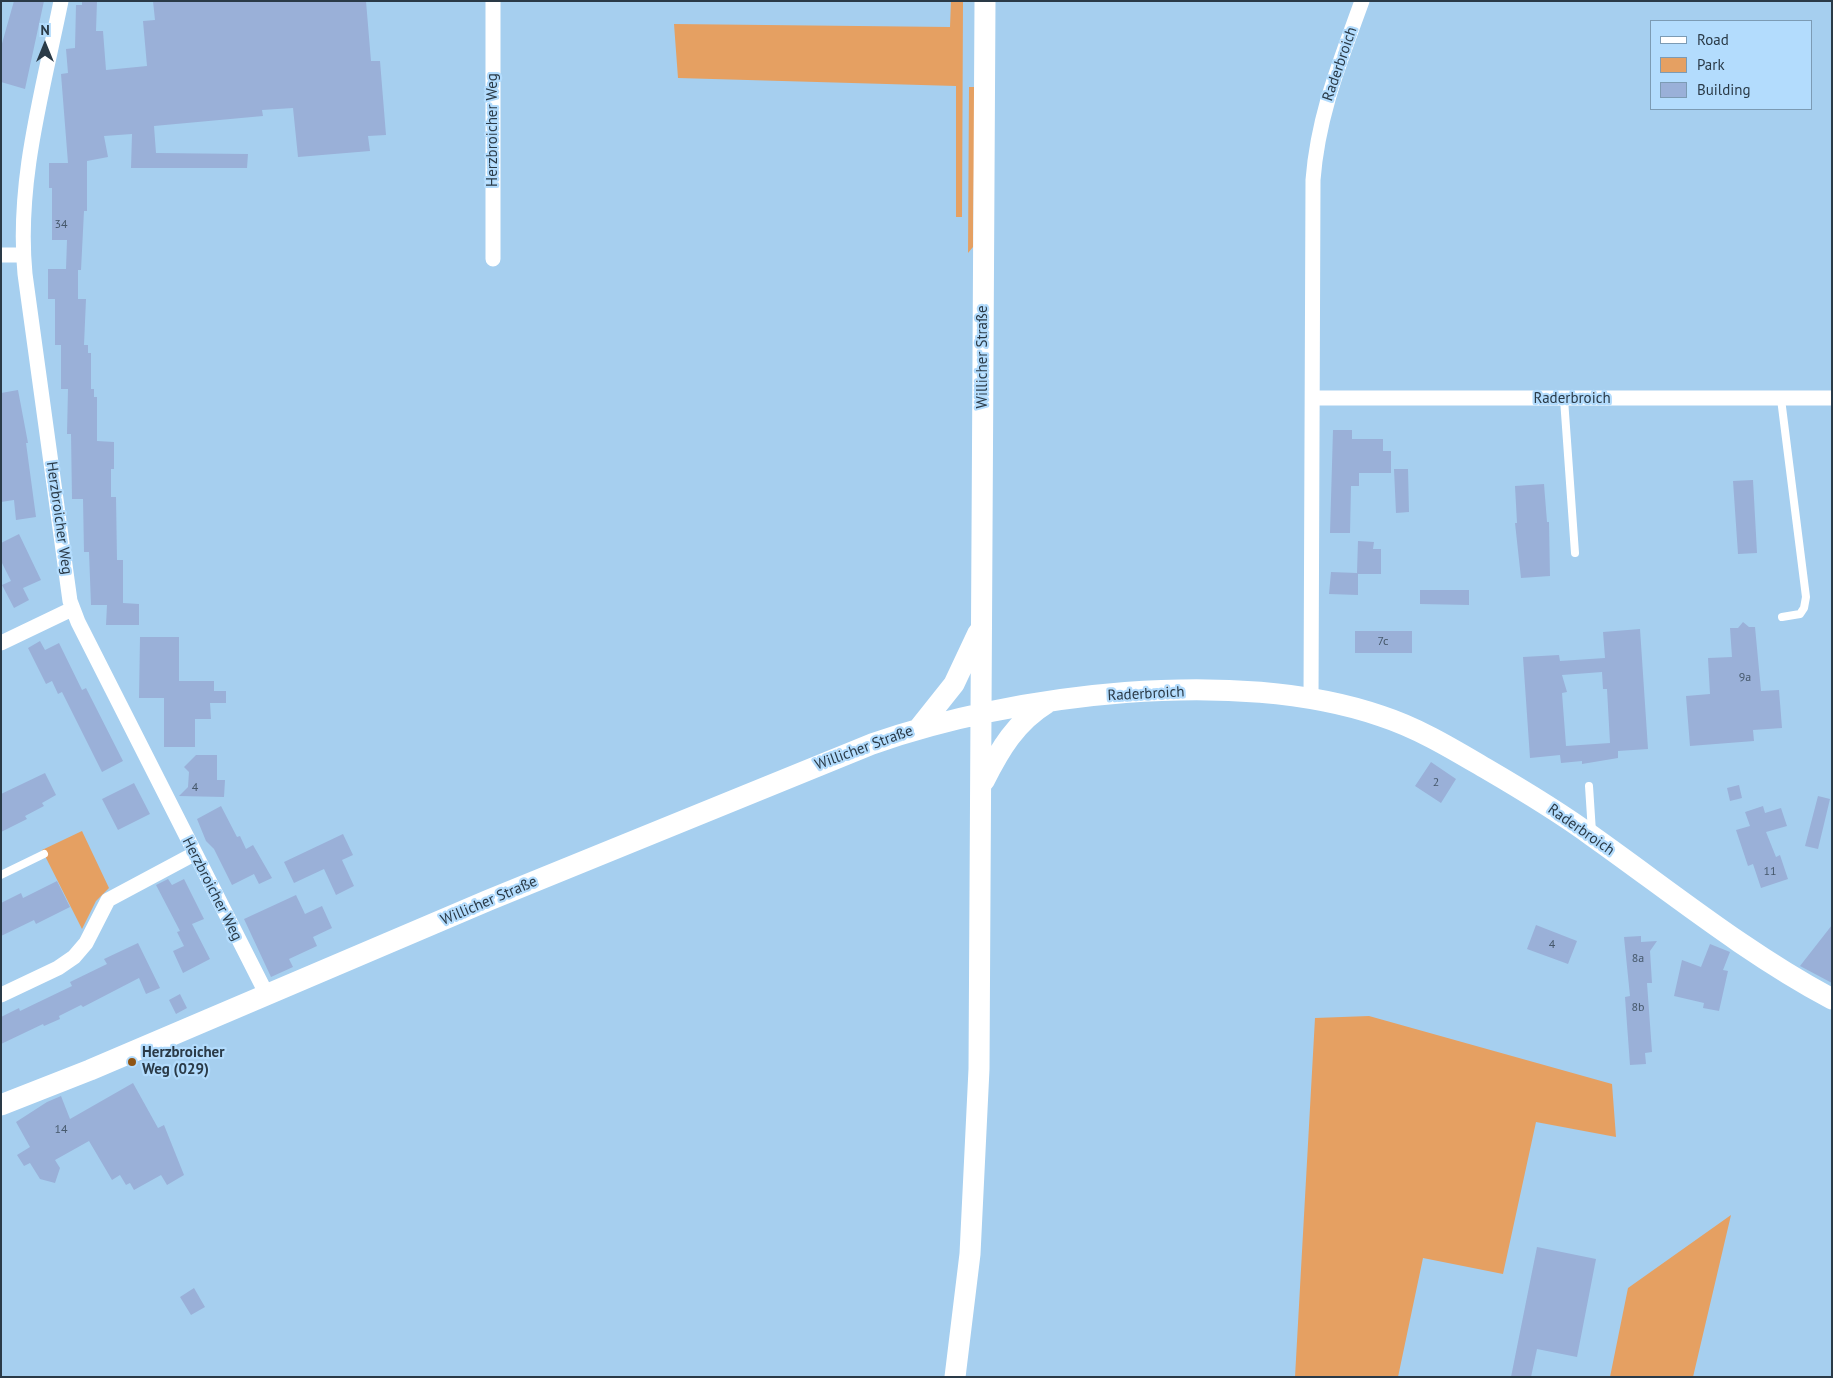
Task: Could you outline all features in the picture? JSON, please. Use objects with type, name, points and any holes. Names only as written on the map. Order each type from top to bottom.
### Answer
[{"type":"street","name":"Herzbroicher Weg","points":[[61,1],[31,149],[23,226],[23,255],[72,609],[194,854],[266,993]]},
{"type":"street","name":"Herzbroicher Weg","points":[[492,259],[493,1]]},
{"type":"street","name":"Willicher Straße","points":[[955,1377],[966,1289],[974,1194],[980,985],[985,1]]},
{"type":"street","name":"Raderbroich","points":[[1311,699],[1313,193],[1315,156],[1328,94],[1362,1]]},
{"type":"street","points":[[1,255],[23,255]]},
{"type":"street","name":"Raderbroich","points":[[1313,398],[1564,400],[1832,398]]},
{"type":"street","points":[[1,643],[72,609]]},
{"type":"street","points":[[919,728],[954,684],[982,624]]},
{"type":"street","name":"Raderbroich","points":[[982,712],[1110,695],[1182,691],[1238,692],[1311,699],[1362,710],[1419,732],[1509,782],[1593,836],[1752,952],[1832,999]]},
{"type":"street","points":[[981,788],[1007,740],[1028,717],[1050,702]]},
{"type":"street","name":"Willicher Straße","points":[[1,1105],[90,1070],[266,993],[814,765],[919,728],[982,712]]},
{"type":"street","points":[[1,995],[58,968],[74,957],[86,943],[102,907],[111,897],[194,854]]},
{"type":"lane","points":[[1781,399],[1806,598],[1804,608],[1800,614],[1782,618]]},
{"type":"lane","points":[[1564,400],[1575,553]]},
{"type":"lane","points":[[1589,786],[1593,836]]},
{"type":"lane","points":[[1,875],[44,854]]},
{"type":"green space","points":[[951,1],[963,1],[962,217],[956,217],[956,86],[678,78],[674,24],[950,27]]},
{"type":"green space","points":[[969,87],[975,87],[973,247],[968,253]]},
{"type":"green space","points":[[82,831],[109,888],[96,901],[82,929],[42,850]]},
{"type":"green space","points":[[1369,1016],[1612,1084],[1616,1137],[1536,1122],[1503,1274],[1423,1258],[1398,1377],[1295,1377],[1315,1018]]},
{"type":"green space","points":[[1731,1215],[1693,1377],[1610,1377],[1628,1288]]},
{"type":"building","points":[[14,1],[44,1],[25,89],[1,82],[1,47]]},
{"type":"building","points":[[82,1],[97,1],[96,31],[103,31],[106,70],[147,66],[143,21],[155,20],[153,1],[366,1],[371,61],[380,61],[386,135],[368,136],[370,151],[298,157],[293,108],[262,110],[263,116],[154,126],[156,153],[248,154],[247,168],[131,168],[132,134],[104,136],[108,157],[87,161],[87,211],[84,211],[81,270],[78,270],[78,299],[86,299],[84,345],[88,345],[88,353],[91,353],[91,389],[94,389],[94,397],[97,397],[97,441],[114,442],[114,469],[111,469],[111,497],[116,497],[117,560],[123,560],[123,603],[139,604],[139,625],[106,625],[107,605],[91,605],[89,552],[84,552],[83,499],[72,499],[71,434],[67,434],[68,389],[61,389],[61,345],[55,345],[55,299],[48,299],[48,269],[66,269],[67,240],[52,240],[52,188],[49,188],[49,163],[68,163],[61,74],[68,73],[66,49],[75,48],[76,5],[82,5]]},
{"type":"building","points":[[18,390],[28,443],[26,443],[36,517],[16,520],[14,500],[1,502],[1,393]]},
{"type":"building","points":[[1333,430],[1352,430],[1352,439],[1383,439],[1383,451],[1391,451],[1391,473],[1359,473],[1359,486],[1351,486],[1350,533],[1330,533]]},
{"type":"building","points":[[1394,469],[1408,469],[1409,512],[1396,513]]},
{"type":"building","points":[[1753,480],[1757,553],[1738,554],[1733,481]]},
{"type":"building","points":[[1544,484],[1547,522],[1549,522],[1550,576],[1521,578],[1515,523],[1517,523],[1515,486]]},
{"type":"building","points":[[19,534],[41,580],[23,588],[29,600],[14,608],[2,585],[11,581],[1,561],[1,543]]},
{"type":"building","points":[[1358,541],[1374,542],[1373,549],[1381,549],[1381,574],[1358,574],[1358,595],[1329,594],[1331,572],[1357,573]]},
{"type":"building","points":[[1420,590],[1469,590],[1469,605],[1420,604]]},
{"type":"building","points":[[1743,622],[1749,627],[1755,627],[1761,691],[1779,690],[1782,728],[1753,730],[1754,741],[1690,746],[1686,696],[1710,694],[1708,658],[1732,657],[1730,628],[1738,628]]},
{"type":"building","points":[[1640,629],[1648,749],[1618,751],[1618,758],[1582,764],[1582,761],[1561,763],[1560,755],[1530,758],[1523,657],[1559,655],[1560,661],[1605,658],[1603,632]],"holes":[[[1602,672],[1603,689],[1607,689],[1610,743],[1566,746],[1562,693],[1567,692],[1562,675]]]},
{"type":"building","points":[[1355,631],[1412,631],[1412,653],[1355,653]]},
{"type":"building","points":[[140,637],[179,637],[179,681],[214,681],[214,691],[226,691],[226,703],[210,703],[211,719],[195,719],[195,747],[164,747],[164,698],[139,698]]},
{"type":"building","points":[[40,641],[45,650],[59,643],[82,690],[86,688],[123,761],[102,772],[62,692],[58,694],[52,681],[46,684],[28,648]]},
{"type":"building","points":[[196,755],[217,755],[217,780],[225,780],[224,797],[179,796],[188,787],[189,772],[184,767]]},
{"type":"building","points":[[1431,762],[1456,779],[1441,803],[1415,786]]},
{"type":"building","points":[[45,773],[56,795],[42,803],[44,806],[25,816],[27,819],[1,832],[1,794]]},
{"type":"building","points":[[134,783],[150,814],[118,830],[102,799]]},
{"type":"building","points":[[1739,785],[1742,798],[1730,801],[1727,788]]},
{"type":"building","points":[[1818,796],[1830,799],[1818,849],[1805,846]]},
{"type":"building","points":[[221,806],[237,837],[240,836],[246,849],[253,845],[272,878],[259,884],[254,874],[232,885],[214,849],[206,841],[197,819]]},
{"type":"building","points":[[1763,806],[1765,813],[1781,808],[1787,826],[1766,832],[1776,857],[1780,855],[1788,879],[1761,888],[1753,864],[1748,866],[1736,830],[1750,826],[1745,812]]},
{"type":"building","points":[[343,834],[353,855],[342,860],[354,886],[336,895],[324,869],[294,883],[284,862]]},
{"type":"building","points":[[168,879],[172,885],[184,879],[204,919],[192,924],[210,959],[183,973],[173,951],[184,946],[177,932],[180,931],[156,885]]},
{"type":"building","points":[[57,881],[70,907],[36,924],[34,920],[1,936],[1,903],[21,893],[23,898]]},
{"type":"building","points":[[296,895],[305,914],[322,906],[332,928],[313,937],[317,946],[289,959],[293,967],[271,977],[244,919]]},
{"type":"building","points":[[1536,925],[1577,941],[1568,964],[1527,949]]},
{"type":"building","points":[[1832,925],[1832,983],[1800,966]]},
{"type":"building","points":[[1641,936],[1641,942],[1657,941],[1650,951],[1652,983],[1647,983],[1652,1052],[1645,1053],[1646,1064],[1630,1065],[1625,997],[1630,996],[1624,937]]},
{"type":"building","points":[[138,943],[160,988],[146,994],[139,978],[83,1007],[81,1005],[59,1016],[60,1019],[44,1026],[43,1024],[1,1044],[1,1017],[19,1008],[20,1011],[72,986],[70,982],[107,964],[104,959]]},
{"type":"building","points":[[1710,944],[1730,952],[1723,970],[1728,971],[1719,1011],[1703,1008],[1704,1003],[1674,996],[1682,960],[1701,967]]},
{"type":"building","points":[[180,994],[187,1008],[176,1014],[169,1000]]},
{"type":"building","points":[[133,1083],[158,1128],[164,1125],[184,1175],[167,1185],[161,1175],[134,1190],[130,1183],[126,1185],[120,1175],[112,1180],[89,1141],[55,1160],[60,1168],[55,1183],[40,1179],[30,1163],[24,1166],[17,1155],[30,1147],[16,1122],[47,1102],[61,1096],[70,1119]]},
{"type":"building","points":[[1537,1247],[1596,1259],[1577,1357],[1537,1349],[1531,1377],[1511,1377]]},
{"type":"building","points":[[194,1288],[205,1307],[191,1315],[180,1297]]},
{"type":"place","name":"Herzbroicher Weg (029)","points":[[132,1062]]}]
